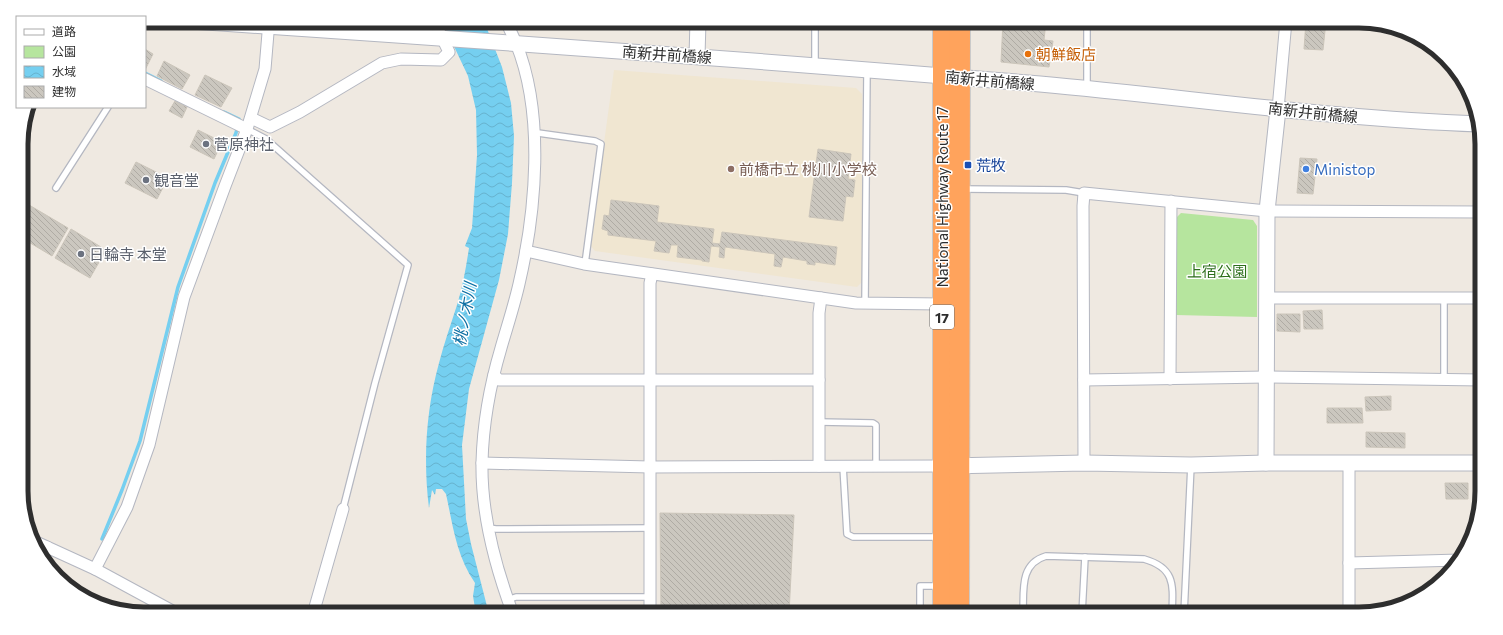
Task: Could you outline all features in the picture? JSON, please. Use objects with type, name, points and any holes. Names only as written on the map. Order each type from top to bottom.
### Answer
[{"type":"highway","name":"National Highway Route 17","points":[[943,607],[943,537],[951,466],[960,188],[952,77],[944,28]]},
{"type":"highway","name":"National Highway Route 17","points":[[959,28],[952,77],[942,304],[959,607]]},
{"type":"main road","points":[[324,28],[445,39]]},
{"type":"main road","points":[[697,56],[698,28]]},
{"type":"main road","name":"南新井前橋線","points":[[445,39],[697,56],[815,67],[1087,88],[1423,122],[1473,124]]},
{"type":"main road","points":[[1266,462],[1267,211],[1278,108]]},
{"type":"main road","points":[[951,466],[1084,463],[1191,465],[1266,462],[1349,464],[1475,463]]},
{"type":"street","points":[[95,569],[127,507],[149,445],[184,297],[217,205],[249,124],[265,69],[269,28]]},
{"type":"street","points":[[146,79],[249,124],[270,126],[300,112],[382,63],[401,59],[441,60],[449,52],[445,39],[438,28]]},
{"type":"street","points":[[509,28],[516,44],[528,88],[534,131],[534,188],[526,251],[519,284],[494,375],[487,408],[482,463],[483,491],[488,528],[496,561],[511,607]]},
{"type":"street","points":[[1278,108],[1285,28]]},
{"type":"street","points":[[1084,463],[1084,193],[1267,211],[1475,212]]},
{"type":"street","points":[[1170,379],[1171,201]]},
{"type":"street","points":[[526,251],[585,264],[865,304],[942,304]]},
{"type":"street","points":[[650,607],[650,283],[652,274]]},
{"type":"street","points":[[819,466],[819,312],[821,298]]},
{"type":"street","points":[[1266,298],[1475,298]]},
{"type":"street","points":[[494,375],[499,380],[819,380]]},
{"type":"street","points":[[1084,380],[1266,377],[1475,380]]},
{"type":"street","points":[[482,463],[650,467],[951,466]]},
{"type":"street","points":[[1349,464],[1349,607]]},
{"type":"street","points":[[315,607],[343,509]]},
{"type":"street","points":[[47,554],[95,569],[165,607]]},
{"type":"street","points":[[1349,563],[1452,560]]},
{"type":"lane","points":[[815,28],[815,67]]},
{"type":"lane","points":[[1087,28],[1087,88]]},
{"type":"lane","points":[[865,304],[867,71]]},
{"type":"lane","points":[[56,188],[107,108]]},
{"type":"lane","points":[[249,124],[408,265],[375,383],[343,509]]},
{"type":"lane","points":[[534,131],[538,133],[595,141],[601,144],[585,264]]},
{"type":"lane","points":[[960,188],[1066,190],[1084,193]]},
{"type":"lane","points":[[1444,298],[1444,380]]},
{"type":"lane","points":[[819,422],[876,424],[876,466]]},
{"type":"lane","points":[[1184,607],[1191,465]]},
{"type":"lane","points":[[843,466],[847,534],[853,537],[943,537]]},
{"type":"lane","points":[[488,528],[650,528]]},
{"type":"lane","points":[[1023,607],[1024,581],[1027,569],[1041,557],[1046,556],[1144,559],[1162,567],[1166,572],[1172,583],[1172,607]]},
{"type":"lane","points":[[1082,607],[1085,557]]},
{"type":"lane","points":[[920,607],[920,586],[943,586]]},
{"type":"lane","points":[[507,596],[510,599],[516,597],[650,597]]},
{"type":"shaded area","name":"前橋市立 桃川小学校","points":[[614,70],[856,88],[862,94],[863,281],[857,287],[595,251],[590,245]]},
{"type":"green space","name":"上宿公園","points":[[1181,213],[1253,220],[1257,226],[1257,317],[1176,315],[1177,217]]},
{"type":"water","name":"桃ノ木川","points":[[445,28],[487,28],[502,67],[511,103],[514,136],[508,234],[499,280],[469,389],[462,445],[466,519],[487,607],[475,607],[473,596],[475,583],[463,562],[459,551],[446,494],[442,489],[436,489],[435,495],[432,490],[429,508],[426,472],[427,435],[431,399],[441,356],[463,284],[469,248],[465,246],[472,228],[477,155],[476,110],[468,76]]},
{"type":"building","points":[[1003,28],[1045,28],[1044,40],[1053,41],[1049,67],[1001,62]]},
{"type":"building","points":[[1306,28],[1325,28],[1323,50],[1304,49]]},
{"type":"building","points":[[146,50],[153,54],[146,68]]},
{"type":"building","points":[[164,61],[190,75],[182,89],[157,76]]},
{"type":"building","points":[[205,75],[232,88],[221,107],[195,95]]},
{"type":"building","points":[[175,101],[187,107],[182,118],[169,111]]},
{"type":"building","name":"菅原神社","points":[[198,130],[222,142],[214,159],[190,147]]},
{"type":"building","points":[[818,149],[851,154],[848,179],[855,180],[853,197],[846,196],[843,221],[809,217]]},
{"type":"building","points":[[1300,158],[1317,159],[1313,194],[1297,193]]},
{"type":"building","name":"観音堂","points":[[136,162],[168,178],[157,199],[125,183]]},
{"type":"building","points":[[611,200],[659,206],[657,222],[714,229],[712,243],[720,244],[722,232],[837,247],[835,265],[815,262],[815,265],[807,264],[807,261],[783,257],[781,267],[774,266],[775,254],[725,247],[724,258],[719,257],[720,247],[711,246],[709,262],[677,257],[678,245],[671,245],[669,253],[654,251],[656,241],[608,235],[608,231],[602,229],[604,215],[609,216]]},
{"type":"building","points":[[28,204],[68,228],[52,256],[28,242]]},
{"type":"building","name":"日輪寺 本堂","points":[[71,229],[106,250],[90,278],[55,258]]},
{"type":"building","points":[[1322,310],[1323,329],[1304,329],[1303,311]]},
{"type":"building","points":[[1277,314],[1300,314],[1300,332],[1277,331]]},
{"type":"building","points":[[1391,396],[1391,410],[1366,411],[1365,397]]},
{"type":"building","points":[[1327,408],[1362,408],[1363,423],[1327,423]]},
{"type":"building","points":[[1366,432],[1405,433],[1405,448],[1366,447]]},
{"type":"building","points":[[1445,483],[1468,483],[1468,499],[1446,499]]},
{"type":"building","points":[[660,513],[794,515],[789,607],[661,607]]},
{"type":"waterway","points":[[146,74],[161,81]]},
{"type":"waterway","points":[[102,539],[140,441],[178,287],[215,183],[236,133],[239,119],[224,112]]},
{"type":"place","name":"朝鮮飯店","points":[[1028,54]]},
{"type":"place","name":"菅原神社","points":[[206,144]]},
{"type":"place","name":"荒牧","points":[[968,165]]},
{"type":"place","name":"前橋市立 桃川小学校","points":[[731,169]]},
{"type":"place","name":"Ministop","points":[[1306,169]]},
{"type":"place","name":"観音堂","points":[[146,180]]},
{"type":"place","name":"日輪寺 本堂","points":[[81,254]]}]
